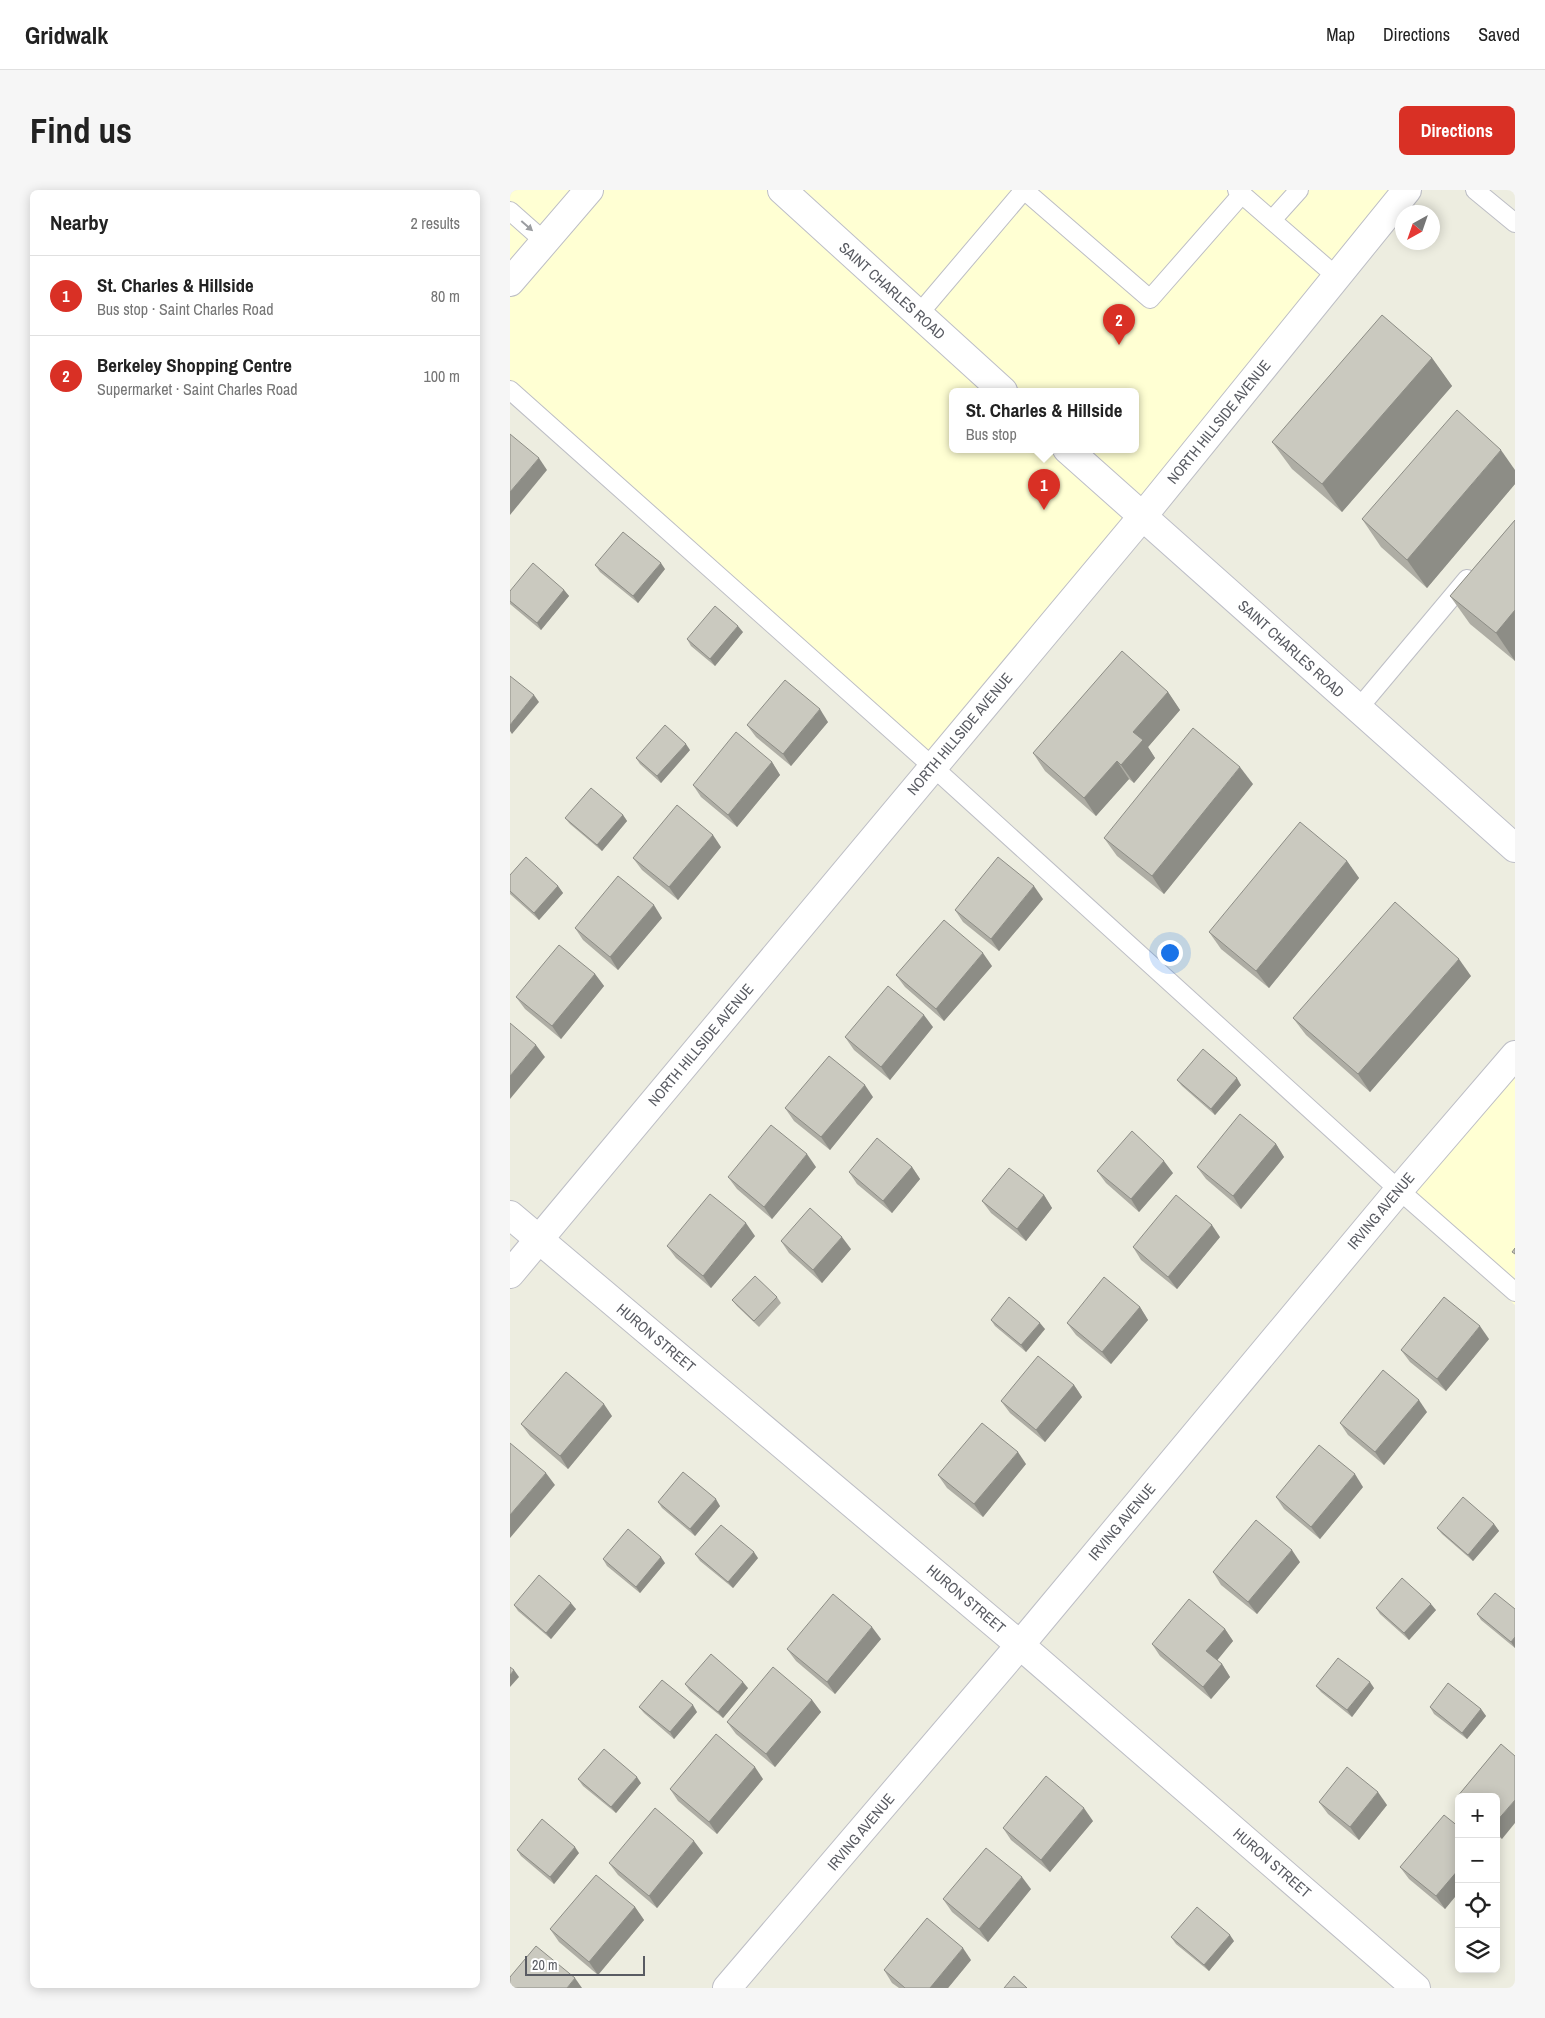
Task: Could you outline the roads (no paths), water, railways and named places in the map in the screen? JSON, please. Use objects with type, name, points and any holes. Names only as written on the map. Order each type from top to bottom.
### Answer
[{"type":"street","points":[[511,280],[589,190]]},
{"type":"street","name":"SAINT CHARLES ROAD","points":[[782,190],[1000,388]]},
{"type":"street","name":"NORTH HILLSIDE AVENUE","points":[[510,1274],[1142,517],[1407,190]]},
{"type":"street","name":"SAINT CHARLES ROAD","points":[[1071,453],[1515,848]]},
{"type":"street","name":"IRVING AVENUE","points":[[727,1988],[1020,1645],[1399,1190],[1515,1055]]},
{"type":"street","name":"HURON STREET","points":[[510,1215],[1020,1645],[1416,1988]]},
{"type":"lane","points":[[918,315],[1024,190],[1150,299],[1239,192],[1336,277]]},
{"type":"lane","points":[[1272,220],[1299,190]]},
{"type":"lane","points":[[1475,190],[1515,224]]},
{"type":"lane","points":[[510,211],[545,242]]},
{"type":"lane","points":[[510,390],[933,767],[1399,1190],[1515,1292]]},
{"type":"lane","points":[[1358,709],[1477,568]]},
{"type":"place","name":"Berkeley Shopping Centre","points":[[1119,345]]},
{"type":"place","name":"St. Charles & Hillside","points":[[1044,510]]}]
